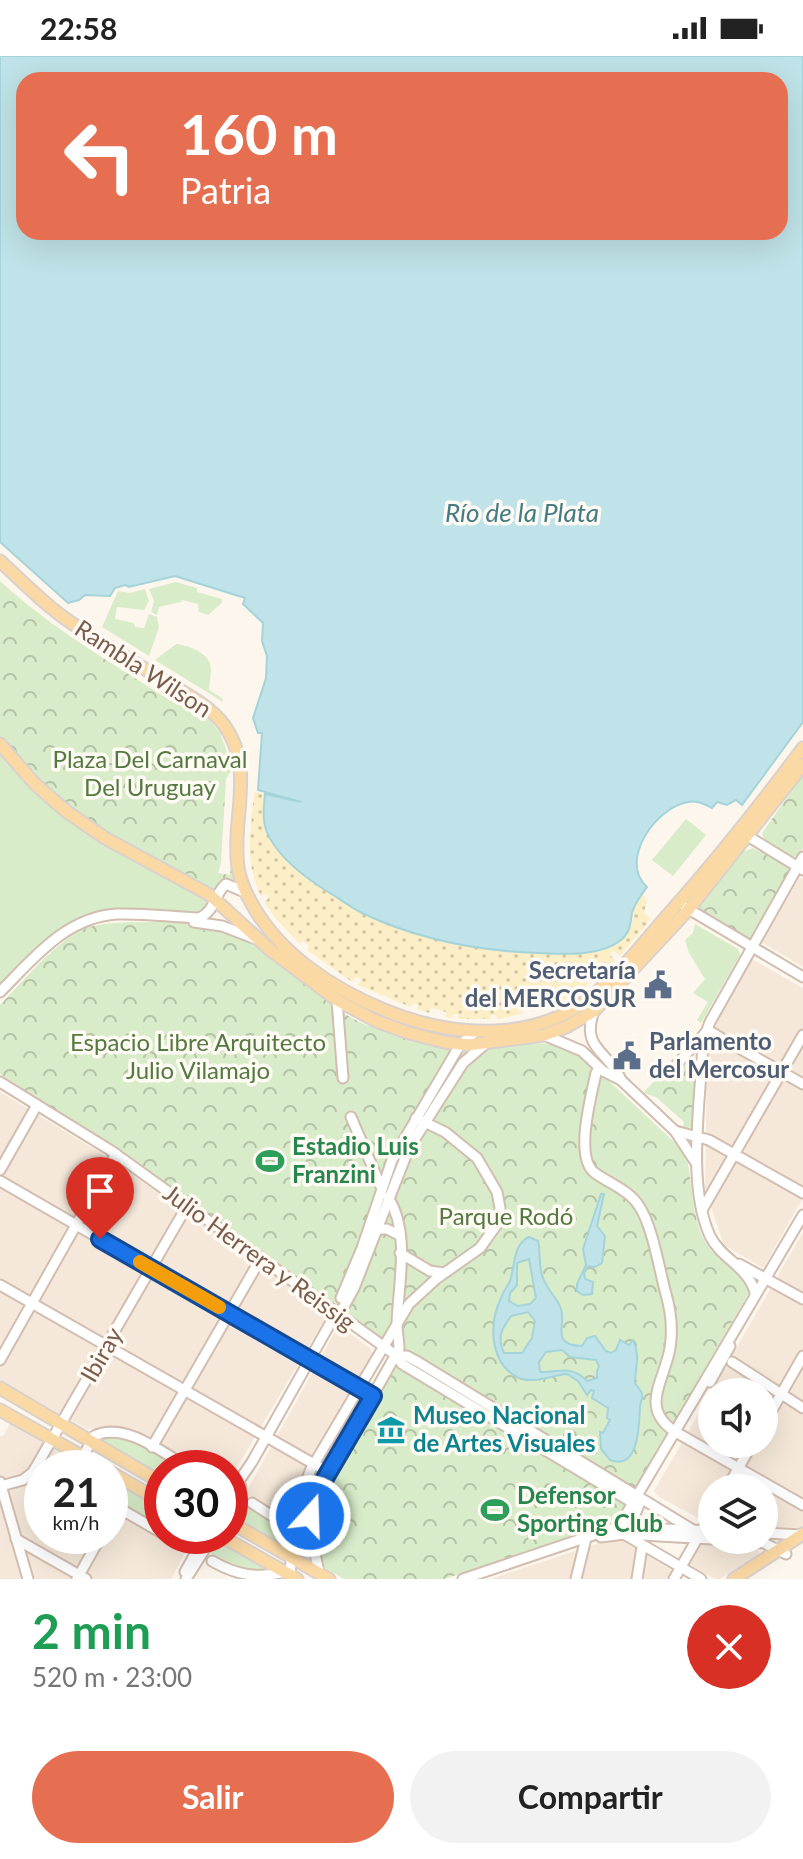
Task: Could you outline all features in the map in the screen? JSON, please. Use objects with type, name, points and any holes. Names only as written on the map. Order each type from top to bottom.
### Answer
[{"type":"main road","name":"Rambla Wilson","points":[[0,561],[61,615],[191,697],[224,725],[241,770],[237,863],[247,893],[258,914],[283,944],[328,981],[360,999],[407,1019],[447,1029],[498,1032],[533,1025],[583,1003],[684,906]]},
{"type":"main road","points":[[0,744],[35,784],[84,824],[215,899],[260,940],[337,1000],[376,1021],[460,1045],[484,1045],[544,1035],[594,1011],[803,765]]},
{"type":"main road","points":[[744,834],[803,748]]},
{"type":"main road","points":[[0,1388],[144,1472]]},
{"type":"main road","points":[[1,1411],[71,1450]]},
{"type":"main road","points":[[248,1532],[324,1576]]},
{"type":"main road","points":[[747,1579],[803,1534]]},
{"type":"main road","points":[[734,1579],[803,1543]]},
{"type":"main road","points":[[248,1551],[290,1575]]},
{"type":"street","points":[[744,834],[800,869]]},
{"type":"street","points":[[803,857],[800,869],[752,947],[703,1041],[696,1163],[702,1210],[714,1243],[721,1252],[803,1299]]},
{"type":"street","points":[[0,992],[54,939],[78,924],[118,914],[199,918],[208,913],[226,884],[247,893]]},
{"type":"street","points":[[684,906],[803,977]]},
{"type":"street","points":[[0,1000],[59,941],[77,929],[100,922],[131,919],[203,922],[260,940]]},
{"type":"street","points":[[337,1000],[343,1078]]},
{"type":"street","points":[[594,1011],[590,1037],[599,1052],[617,1070],[621,1080]]},
{"type":"street","points":[[708,1030],[721,1038]]},
{"type":"street","points":[[668,1074],[708,1030]]},
{"type":"street","points":[[248,1469],[336,1313],[395,1166],[460,1045],[475,1032]]},
{"type":"street","points":[[544,1035],[576,1047],[599,1068],[621,1080],[675,1131],[696,1163]]},
{"type":"street","points":[[702,1210],[803,1035]]},
{"type":"street","points":[[732,1044],[803,1084]]},
{"type":"street","points":[[420,1121],[463,1063],[484,1045]]},
{"type":"street","points":[[590,1059],[599,1052]]},
{"type":"street","points":[[599,1068],[584,1145],[587,1164],[592,1171],[629,1195],[642,1212],[670,1313],[670,1347],[657,1393],[656,1409],[665,1425],[803,1505]]},
{"type":"street","name":"Julio Herrera y Reissig","points":[[0,1082],[116,1154],[384,1348],[397,1356],[407,1356],[418,1362],[637,1501],[698,1531]]},
{"type":"street","points":[[0,1170],[37,1105]]},
{"type":"street","points":[[324,1576],[311,1538],[310,1516],[315,1498],[397,1356],[399,1344],[397,1326],[402,1284],[396,1216],[374,1176],[369,1156],[351,1117]]},
{"type":"street","points":[[212,1561],[246,1577],[290,1575],[296,1501],[314,1464],[409,1304],[444,1273],[476,1253],[496,1229],[500,1208],[495,1186],[472,1152],[445,1132],[420,1121]]},
{"type":"street","points":[[675,1131],[699,1136],[803,1193]]},
{"type":"street","points":[[0,1360],[116,1154]]},
{"type":"street","points":[[369,1156],[395,1166]]},
{"type":"street","points":[[0,1181],[373,1396]]},
{"type":"street","points":[[336,1313],[343,1308],[354,1288],[376,1229],[385,1193]]},
{"type":"street","name":"Ibiray","points":[[1,1484],[30,1476],[187,1206]]},
{"type":"street","points":[[626,1529],[637,1501],[803,1215]]},
{"type":"street","points":[[376,1229],[387,1229],[399,1235]]},
{"type":"street","points":[[400,1253],[430,1271],[444,1273]]},
{"type":"street","points":[[152,1447],[261,1258]]},
{"type":"street","points":[[736,1263],[752,1282],[755,1293]]},
{"type":"street","points":[[676,1432],[765,1285],[766,1277]]},
{"type":"street","points":[[0,1285],[328,1472]]},
{"type":"street","points":[[778,1400],[803,1356]]},
{"type":"street","points":[[732,1362],[803,1408]]},
{"type":"street","points":[[85,1450],[97,1434],[114,1432],[157,1450]]},
{"type":"street","points":[[735,1474],[744,1458]]},
{"type":"street","points":[[1,1484],[28,1579]]},
{"type":"street","points":[[252,1503],[294,1530]]},
{"type":"street","points":[[626,1529],[642,1547],[701,1579]]},
{"type":"street","points":[[463,1579],[586,1538],[626,1529],[698,1532]]},
{"type":"street","points":[[778,1533],[803,1534]]},
{"type":"street","points":[[674,1579],[698,1537]]},
{"type":"street","points":[[576,1579],[586,1538]]},
{"type":"street","points":[[16,1539],[81,1578],[92,1554]]},
{"type":"street","points":[[637,1579],[642,1547]]},
{"type":"street","points":[[778,1550],[783,1552]]},
{"type":"street","points":[[185,1579],[185,1571],[197,1554]]},
{"type":"shaded area","points":[[800,877],[803,879],[803,967],[761,942]]},
{"type":"shaded area","points":[[752,959],[803,988],[803,1198],[763,1268],[724,1245],[705,1190],[707,1054],[720,1014]]},
{"type":"shaded area","points":[[0,1092],[106,1156],[324,1310],[326,1317],[247,1450],[165,1450],[128,1429],[87,1429],[0,1380]]},
{"type":"shaded area","points":[[803,1232],[803,1528],[778,1527],[778,1474],[698,1474],[698,1518],[659,1497],[654,1491],[698,1415],[698,1458],[778,1458],[778,1378],[719,1378]]},
{"type":"shaded area","points":[[341,1327],[371,1349],[373,1355],[303,1472],[290,1518],[285,1520],[248,1496],[248,1489],[337,1328]]},
{"type":"shaded area","points":[[10,1423],[54,1450],[24,1450],[24,1554],[128,1554],[128,1519],[144,1528],[144,1554],[184,1554],[171,1579],[0,1579],[0,1436],[4,1435]]},
{"type":"shaded area","points":[[611,1539],[623,1540],[672,1571],[667,1579],[490,1579]]},
{"type":"shaded area","points":[[698,1550],[698,1554],[759,1554],[720,1579],[690,1565]]},
{"type":"green space","name":"Plaza Del Carnaval Del Uruguay","points":[[0,581],[63,631],[174,703],[190,702],[204,713],[220,733],[233,768],[226,779],[218,873],[230,875],[232,847],[237,883],[229,881],[214,892],[110,836],[79,815],[51,790],[0,736]]},
{"type":"green space","points":[[176,582],[222,599],[222,603],[208,615],[199,612],[198,604],[182,600],[159,607],[157,615],[151,612],[154,601],[149,589]]},
{"type":"green space","points":[[145,589],[149,601],[144,610],[117,607],[115,619],[144,628],[149,614],[157,617],[159,627],[149,656],[102,627],[118,591],[130,593]]},
{"type":"green space","points":[[176,644],[193,648],[208,659],[211,670],[209,690],[223,702],[155,660]]},
{"type":"green space","points":[[0,752],[75,824],[93,837],[207,900],[209,905],[203,913],[134,909],[83,917],[50,938],[0,988]]},
{"type":"green space","points":[[803,775],[803,848],[798,857],[793,858],[765,842],[762,833]]},
{"type":"green space","points":[[686,819],[706,835],[673,876],[652,860]]},
{"type":"green space","points":[[753,848],[788,866],[789,871],[748,939],[699,908],[743,852]]},
{"type":"green space","name":"Parque Rodó","points":[[110,923],[188,923],[225,931],[261,949],[351,1018],[391,1034],[458,1050],[539,1043],[567,1049],[582,1056],[685,1152],[702,1236],[713,1253],[737,1271],[750,1291],[615,1523],[444,1579],[344,1579],[322,1566],[314,1530],[317,1502],[404,1353],[375,1337],[117,1151],[0,1074],[0,1005],[65,940],[89,927]]},
{"type":"green space","points":[[695,924],[738,949],[740,955],[701,1023],[697,1020],[708,1002],[693,993],[705,979],[685,940],[693,933]]},
{"type":"green space","points":[[693,1057],[696,1060],[695,1122],[692,1127],[682,1129],[677,1125],[683,1126],[684,1122],[656,1097],[643,1093],[662,1073],[672,1076]]},
{"type":"green space","points":[[103,1434],[134,1440],[152,1450],[144,1450],[144,1466],[128,1457],[128,1450],[117,1450],[102,1441]]},
{"type":"green space","points":[[128,1488],[144,1497],[144,1518],[128,1509]]},
{"type":"green space","points":[[248,1504],[291,1535],[288,1547],[248,1525]]},
{"type":"green space","points":[[212,1554],[244,1554],[271,1570],[252,1574]]},
{"type":"sand","points":[[254,792],[265,794],[266,830],[276,848],[291,862],[354,908],[412,933],[473,947],[578,954],[599,951],[618,941],[633,919],[631,914],[642,893],[647,901],[644,912],[651,919],[620,956],[613,951],[610,955],[615,960],[593,981],[589,976],[585,980],[589,984],[562,1001],[560,996],[555,998],[557,1003],[532,1012],[530,1007],[522,1009],[522,1014],[497,1019],[496,1015],[491,1015],[491,1019],[458,1019],[459,1015],[454,1014],[453,1018],[446,1017],[446,1012],[431,1008],[429,1013],[417,1009],[418,1004],[413,1003],[411,1007],[358,985],[361,979],[356,977],[352,982],[307,950],[309,946],[303,941],[300,944],[276,919],[264,902],[268,899],[266,894],[261,896],[252,871],[250,845]]},
{"type":"water","name":"Río de la Plata","points":[[0,56],[803,56],[803,722],[742,805],[736,800],[727,805],[717,802],[712,808],[688,802],[676,806],[653,824],[639,850],[637,863],[639,876],[647,887],[634,906],[630,927],[621,940],[603,949],[581,953],[492,950],[426,937],[362,913],[299,872],[276,848],[265,826],[265,794],[301,802],[258,790],[262,733],[258,733],[253,718],[266,678],[267,656],[262,641],[263,623],[243,604],[245,598],[175,576],[115,588],[110,596],[85,595],[68,603],[0,542]]},
{"type":"water","points":[[601,1194],[604,1194],[597,1226],[605,1236],[602,1263],[595,1267],[588,1266],[584,1273],[585,1279],[593,1282],[592,1294],[583,1295],[577,1291],[577,1284],[586,1265],[583,1249]]},
{"type":"water","points":[[529,1237],[538,1241],[541,1273],[561,1309],[561,1333],[566,1342],[582,1346],[587,1338],[595,1336],[611,1353],[616,1350],[620,1340],[629,1345],[633,1340],[637,1356],[635,1383],[642,1396],[636,1445],[627,1459],[620,1462],[610,1460],[601,1449],[600,1432],[603,1433],[610,1420],[607,1418],[608,1408],[592,1398],[594,1391],[587,1395],[578,1381],[567,1374],[536,1380],[517,1377],[501,1362],[496,1352],[494,1319],[510,1281],[517,1250]],"holes":[[[529,1259],[536,1298],[530,1304],[518,1306],[509,1301],[510,1293],[517,1285],[517,1263]],[[528,1312],[535,1321],[532,1338],[522,1353],[504,1353],[502,1347],[501,1334],[511,1316]],[[562,1350],[570,1357],[596,1360],[599,1366],[597,1378],[587,1381],[565,1370],[540,1372],[539,1362],[546,1352]]]},
{"type":"slow traffic","points":[[140,1262],[219,1307]]},
{"type":"place","name":"Secretaría del MERCOSUR","points":[[658,985]]},
{"type":"place","name":"Parlamento del Mercosur","points":[[627,1056]]},
{"type":"place","name":"Estadio Luis Franzini","points":[[270,1161]]},
{"type":"place","name":"Museo Nacional de Artes Visuales","points":[[391,1430]]},
{"type":"place","name":"Defensor Sporting Club","points":[[495,1510]]},
{"type":"route","points":[[100,1239],[373,1396],[321,1485],[310,1516]]},
{"type":"park label","name":"Espacio Libre Arquitecto Julio Vilamajo","points":[[198,1057]]}]
